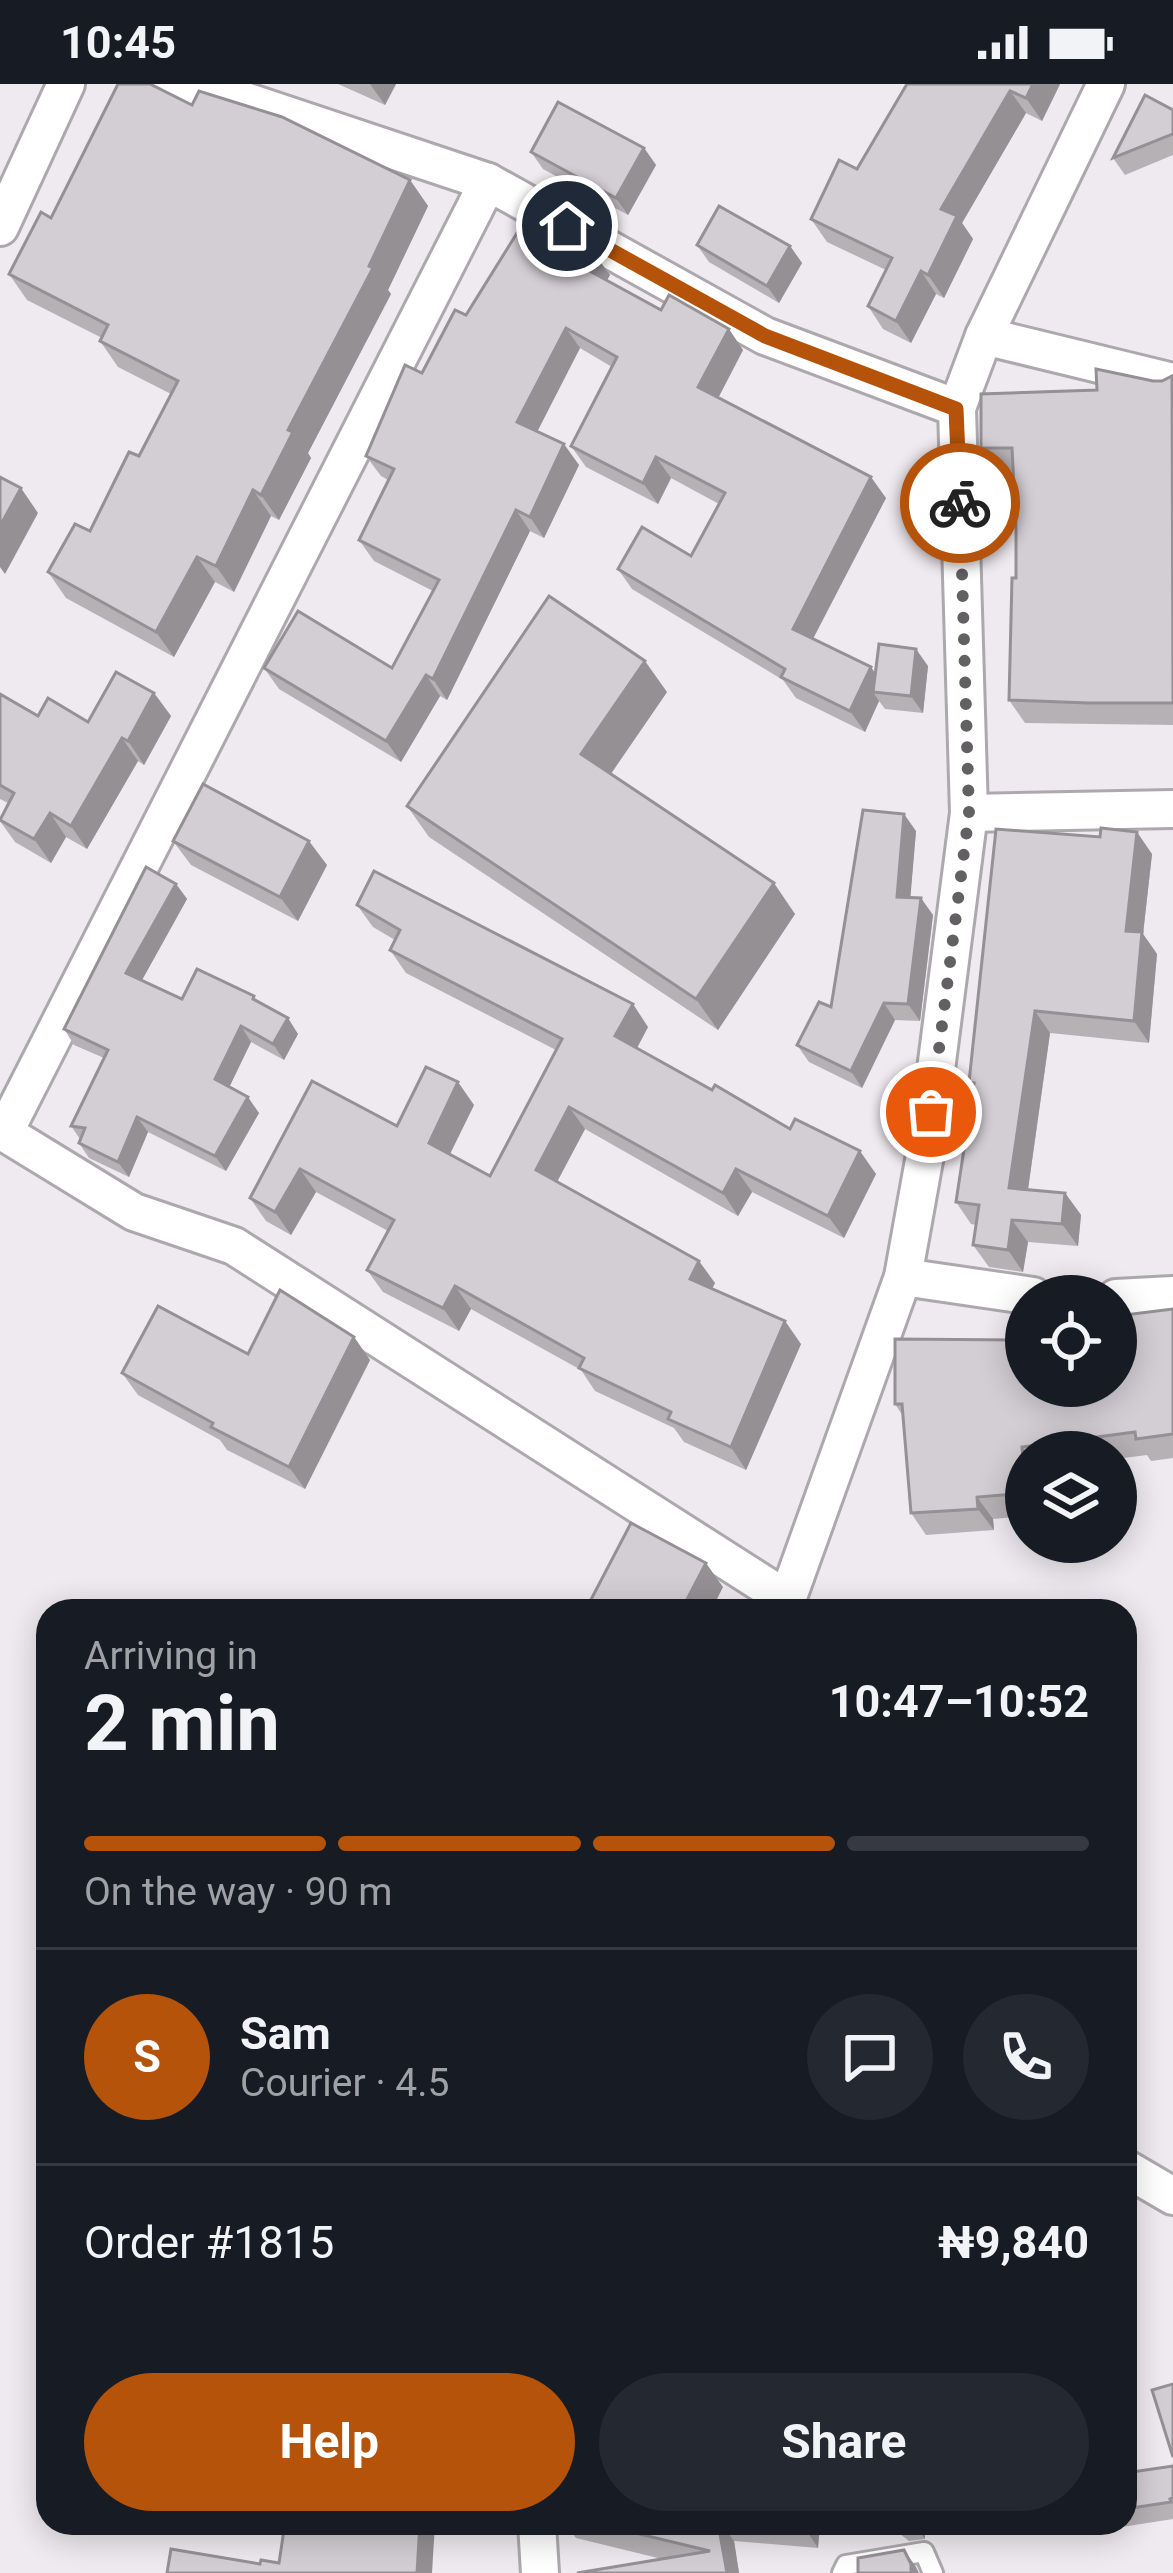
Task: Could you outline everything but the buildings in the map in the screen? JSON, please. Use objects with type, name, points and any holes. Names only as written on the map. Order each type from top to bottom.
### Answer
[{"type":"street","points":[[0,227],[66,84]]},
{"type":"street","points":[[168,84],[232,97],[488,182],[765,336],[956,409]]},
{"type":"street","points":[[788,1599],[903,1277],[925,1155],[969,813],[956,409],[984,336],[1106,84]]},
{"type":"street","points":[[488,182],[2,1131],[134,1212],[234,1246],[774,1599]]},
{"type":"street","points":[[984,336],[1173,382]]},
{"type":"street","points":[[969,813],[1173,808]]},
{"type":"street","points":[[903,1277],[1005,1292]]},
{"type":"street","points":[[1137,1297],[1173,1295]]},
{"type":"street","points":[[1137,2175],[1173,2196]]},
{"type":"street","points":[[538,2535],[540,2573]]},
{"type":"lane","points":[[842,2573],[846,2565],[924,2552],[933,2573]]},
{"type":"way so far","points":[[931,1112],[969,813],[960,503]]},
{"type":"route","points":[[567,226],[765,336],[956,409],[960,503]]}]
